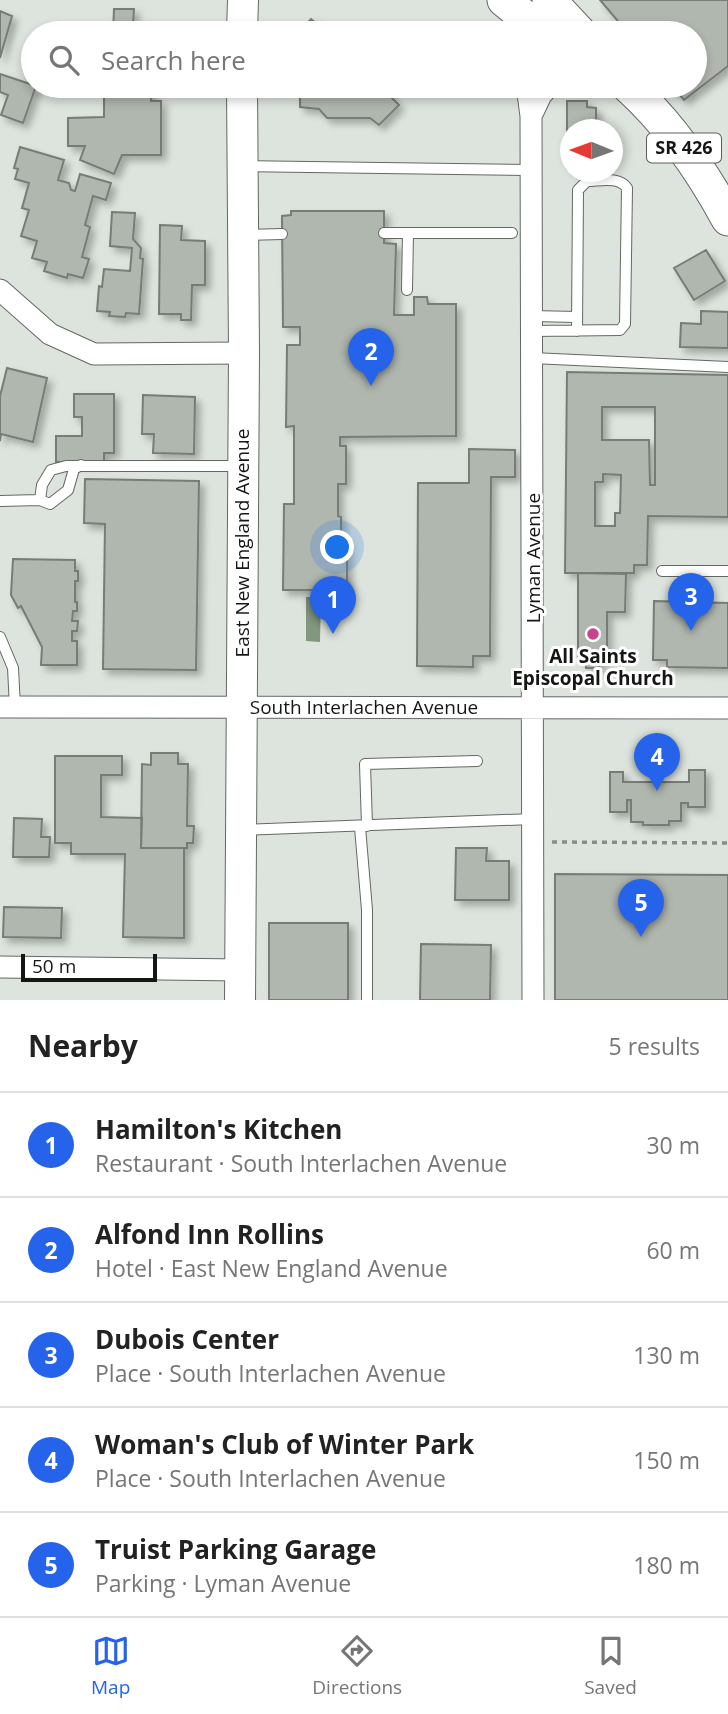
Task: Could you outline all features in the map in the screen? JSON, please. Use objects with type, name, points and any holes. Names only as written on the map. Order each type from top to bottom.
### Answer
[{"type":"main road","name":"SR 426","points":[[640,98],[684,148],[728,219]]},
{"type":"street","points":[[242,21],[243,0]]},
{"type":"street","name":"East New England Avenue","points":[[240,1000],[244,354],[242,98]]},
{"type":"street","name":"Lyman Avenue","points":[[529,98],[531,116],[533,1000]]},
{"type":"street","points":[[531,116],[539,98]]},
{"type":"street","points":[[0,290],[50,334],[94,354],[244,354]]},
{"type":"street","name":"South Interlachen Avenue","points":[[8,707],[728,708]]},
{"type":"street","points":[[0,967],[240,971]]},
{"type":"lane","points":[[241,166],[531,170]]},
{"type":"lane","points":[[531,324],[577,331],[620,330],[625,324],[627,188],[617,181],[587,181],[578,190],[577,331]]},
{"type":"lane","points":[[384,233],[512,233]]},
{"type":"lane","points":[[407,290],[408,233]]},
{"type":"lane","points":[[242,235],[282,234]]},
{"type":"lane","points":[[531,324],[578,317]]},
{"type":"lane","points":[[532,358],[728,367]]},
{"type":"lane","points":[[40,500],[42,485],[51,470],[81,465],[243,466]]},
{"type":"lane","points":[[0,500],[40,500],[50,504],[68,490],[74,469],[81,465]]},
{"type":"lane","points":[[662,571],[728,571]]},
{"type":"lane","points":[[0,637],[13,668],[8,707]]},
{"type":"lane","points":[[367,1000],[365,764],[477,761]]},
{"type":"lane","points":[[241,830],[533,819]]},
{"type":"path","points":[[533,842],[728,843]]},
{"type":"shaded area","points":[[306,597],[321,597],[320,642],[306,641]]},
{"type":"building","points":[[600,0],[728,0],[728,66],[707,82],[707,21],[618,21]]},
{"type":"building","points":[[114,9],[134,9],[133,21],[114,21]]},
{"type":"building","points":[[0,11],[12,16],[0,58]]},
{"type":"building","points":[[0,74],[21,81],[21,98],[32,98],[23,123],[1,115],[8,95],[0,92]]},
{"type":"building","points":[[104,98],[151,98],[151,101],[161,101],[161,155],[122,155],[114,174],[80,160],[85,146],[68,146],[68,118],[104,117]]},
{"type":"building","points":[[300,98],[392,98],[399,105],[379,125],[370,118],[327,118],[319,109],[300,107]]},
{"type":"building","points":[[567,101],[587,101],[587,107],[596,108],[596,119],[567,119]]},
{"type":"building","points":[[20,147],[64,160],[58,180],[69,183],[71,190],[75,191],[80,174],[111,183],[106,200],[93,196],[85,225],[90,227],[82,257],[89,259],[83,278],[68,274],[67,278],[44,271],[47,262],[32,258],[37,241],[21,236],[29,210],[22,208],[29,183],[15,179],[18,169],[14,168]]},
{"type":"building","points":[[291,211],[384,211],[384,243],[396,244],[394,315],[414,315],[414,297],[427,297],[428,304],[456,304],[456,436],[340,437],[340,446],[346,446],[346,484],[338,484],[338,516],[341,517],[341,539],[347,539],[347,590],[283,590],[284,504],[294,504],[294,426],[286,427],[287,345],[300,345],[300,327],[283,327],[282,216],[291,215]]},
{"type":"building","points":[[112,212],[135,213],[133,239],[141,248],[140,258],[143,259],[139,314],[126,313],[125,317],[109,316],[110,312],[97,311],[99,286],[102,287],[104,269],[130,271],[132,248],[110,246]]},
{"type":"building","points":[[160,225],[182,226],[181,240],[205,241],[205,285],[192,285],[191,320],[181,320],[181,314],[159,314]]},
{"type":"building","points":[[706,250],[725,281],[694,300],[674,268]]},
{"type":"building","points":[[701,311],[728,312],[728,348],[680,347],[681,323],[701,324]]},
{"type":"building","points":[[7,368],[47,378],[33,442],[1,434],[0,441],[0,396]]},
{"type":"building","points":[[567,372],[728,375],[728,517],[648,516],[647,565],[634,565],[634,573],[565,573]],"holes":[[[602,407],[655,407],[655,485],[650,485],[649,440],[602,440]],[[603,474],[621,475],[620,513],[615,513],[615,526],[595,526],[595,482],[603,482]]]},
{"type":"building","points":[[74,394],[114,394],[114,453],[104,453],[104,462],[56,462],[56,436],[82,436],[82,417],[74,417]]},
{"type":"building","points":[[143,395],[195,397],[194,454],[153,453],[154,434],[142,434]]},
{"type":"building","points":[[469,449],[515,450],[515,477],[491,477],[490,656],[473,656],[473,667],[417,666],[418,483],[469,483]]},
{"type":"building","points":[[85,479],[199,481],[196,670],[103,669],[105,524],[84,523]]},
{"type":"building","points":[[13,559],[75,560],[75,571],[78,571],[78,581],[75,581],[77,611],[73,611],[72,621],[78,621],[77,631],[72,631],[72,641],[77,641],[77,665],[41,665],[42,647],[21,606],[18,608],[11,595]]},
{"type":"building","name":"All Saints Episcopal Church","points":[[578,573],[626,574],[625,612],[607,612],[607,659],[600,660],[599,668],[586,668],[586,660],[583,660],[583,656],[578,656]]},
{"type":"building","points":[[654,601],[728,603],[728,668],[667,667],[667,660],[653,660]]},
{"type":"building","points":[[151,753],[178,753],[178,764],[188,764],[187,826],[194,826],[193,843],[187,843],[187,848],[141,848],[142,764],[151,765]]},
{"type":"building","points":[[55,756],[122,756],[122,775],[101,775],[101,817],[142,818],[141,848],[184,848],[184,938],[123,937],[125,854],[71,854],[71,843],[55,843]]},
{"type":"building","points":[[689,770],[705,770],[705,807],[688,807],[688,803],[681,803],[681,821],[669,821],[669,825],[631,822],[631,800],[627,800],[627,812],[610,812],[610,772],[623,772],[623,782],[689,782]]},
{"type":"building","points":[[14,818],[42,819],[41,837],[50,837],[49,857],[13,857]]},
{"type":"building","points":[[456,848],[487,848],[486,861],[509,861],[509,900],[455,900]]},
{"type":"building","points":[[555,874],[728,875],[728,1000],[555,1000]]},
{"type":"building","points":[[4,907],[62,908],[61,938],[3,937]]},
{"type":"building","points":[[269,923],[348,923],[348,1000],[269,1000]]},
{"type":"building","points":[[421,944],[491,945],[490,1000],[420,1000]]},
{"type":"place","name":"Alfond Inn Rollins","points":[[371,386]]},
{"type":"place","name":"Dubois Center","points":[[691,631]]},
{"type":"place","name":"Hamilton's Kitchen","points":[[333,634]]},
{"type":"place","name":"All Saints Episcopal Church","points":[[593,634]]},
{"type":"place","name":"Woman's Club of Winter Park","points":[[657,791]]},
{"type":"place","name":"Truist Parking Garage","points":[[641,937]]}]
